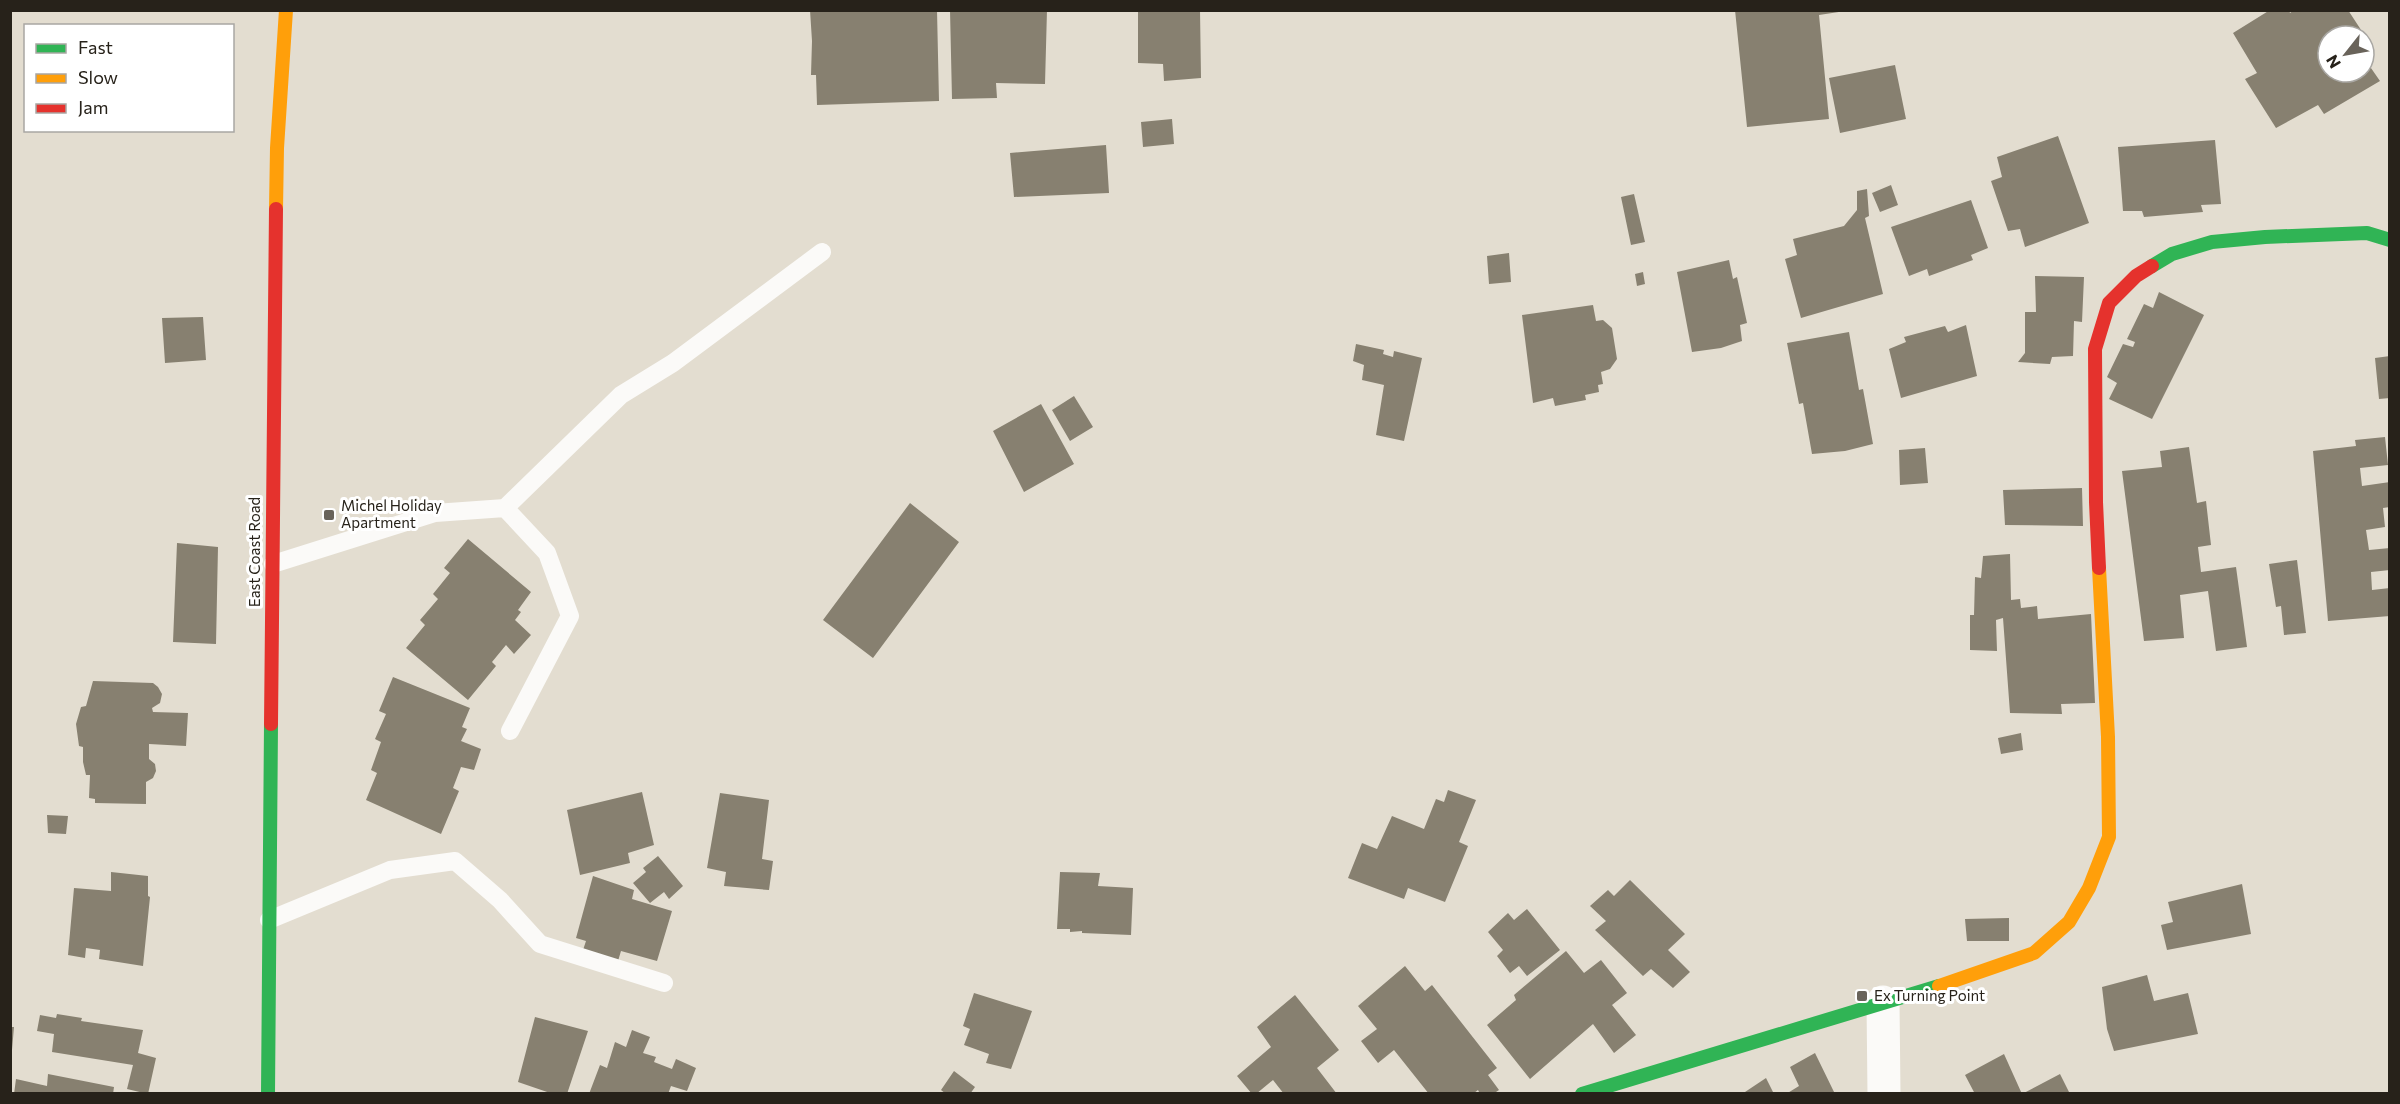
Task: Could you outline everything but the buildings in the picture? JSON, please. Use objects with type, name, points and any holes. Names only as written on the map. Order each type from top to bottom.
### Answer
[{"type":"street","name":"East Coast Road","points":[[268,1094],[278,148],[286,10]]},
{"type":"street","points":[[1582,1094],[1960,980],[2034,953],[2069,922],[2089,888],[2109,837],[2108,737],[2096,502],[2095,350],[2109,303],[2136,276],[2172,254],[2212,242],[2265,237],[2367,233],[2390,240]]},
{"type":"street","points":[[1883,1002],[1884,1094]]},
{"type":"lane","points":[[273,564],[435,513],[505,508],[621,394],[673,363],[822,252]]},
{"type":"lane","points":[[505,508],[547,553],[570,616],[510,730]]},
{"type":"lane","points":[[269,920],[390,870],[455,861],[500,900],[540,944],[664,983]]},
{"type":"traffic: fast","points":[[2152,266],[2172,254],[2212,242],[2265,237],[2367,233],[2390,240]]},
{"type":"traffic: fast","points":[[268,1094],[271,724]]},
{"type":"traffic: fast","points":[[1582,1094],[1939,986]]},
{"type":"traffic: slow","points":[[276,209],[277,148],[286,10]]},
{"type":"traffic: slow","points":[[1939,986],[2034,953],[2069,922],[2089,888],[2109,837],[2108,737],[2099,568]]},
{"type":"traffic: jam","points":[[271,724],[276,209]]},
{"type":"traffic: jam","points":[[2099,568],[2095,349],[2109,303],[2136,276],[2152,266]]},
{"type":"place","name":"Michel Holiday Apartment","points":[[329,515]]},
{"type":"place","name":"Ex Turning Point","points":[[1862,996]]}]
